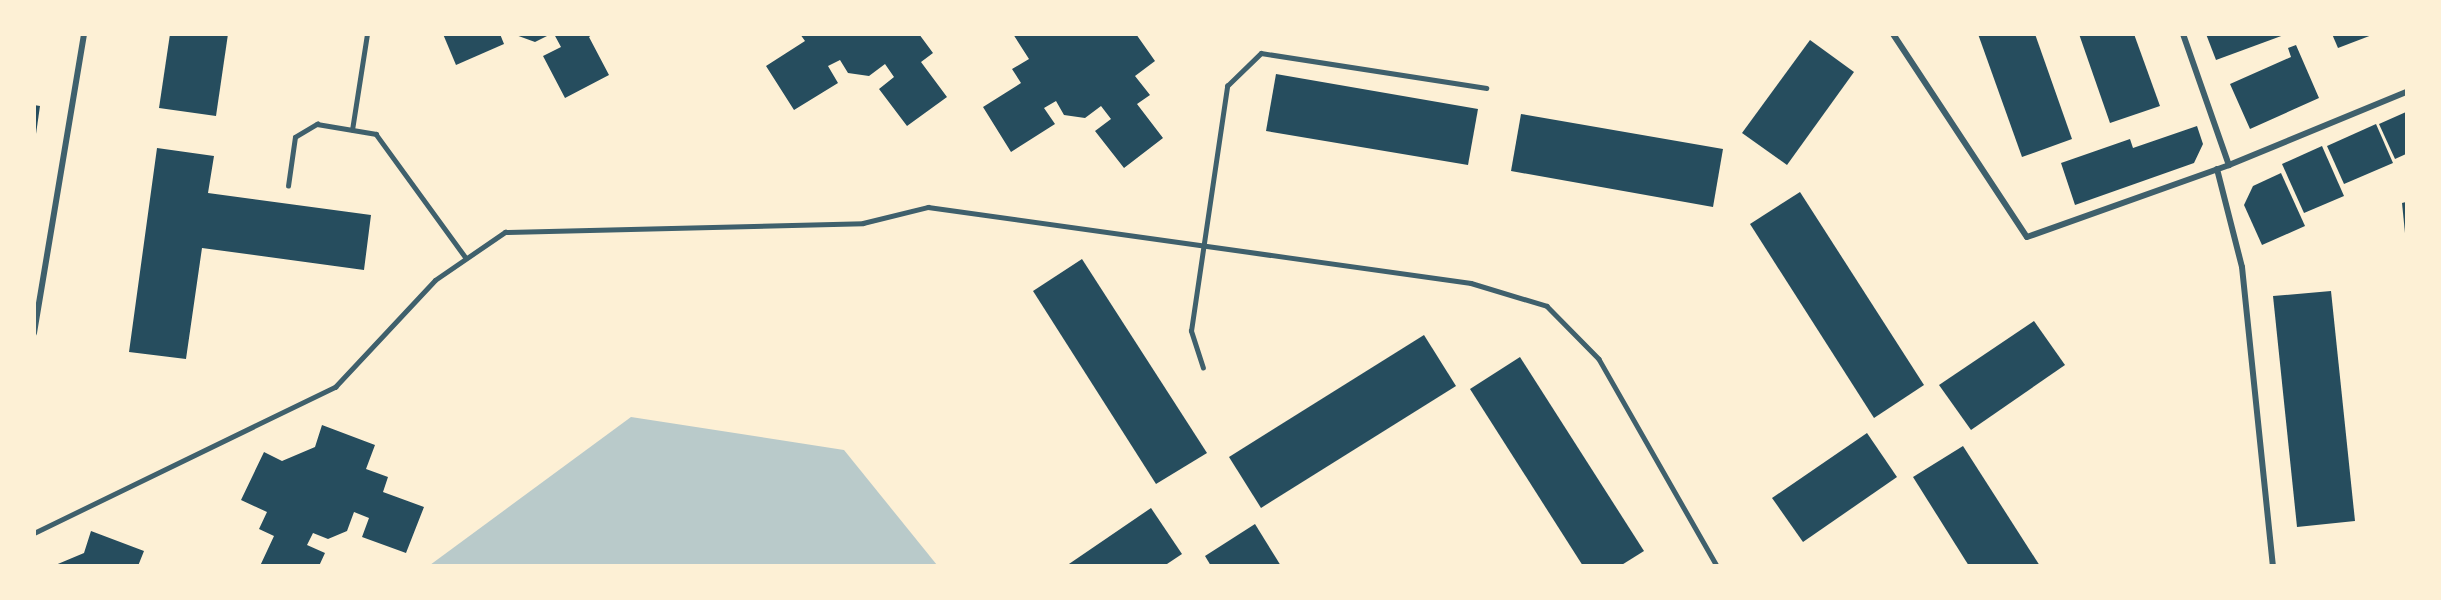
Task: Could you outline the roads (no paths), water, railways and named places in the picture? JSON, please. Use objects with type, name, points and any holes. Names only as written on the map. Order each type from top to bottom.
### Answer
[{"type":"street","points":[[34,333],[84,34]]},
{"type":"street","points":[[1893,34],[2026,237],[2229,165],[2406,92]]},
{"type":"street","points":[[2183,34],[2229,165]]},
{"type":"street","points":[[2217,169],[2242,267],[2273,566]]},
{"type":"lane","points":[[352,130],[367,34]]},
{"type":"lane","points":[[1203,368],[1191,331],[1227,86],[1261,52],[1486,88]]},
{"type":"lane","points":[[288,186],[295,137],[317,124],[376,134],[466,258]]},
{"type":"lane","points":[[34,533],[335,387],[435,280],[505,232],[862,223],[928,207],[1471,284],[1547,306],[1599,359],[1717,566]]}]
